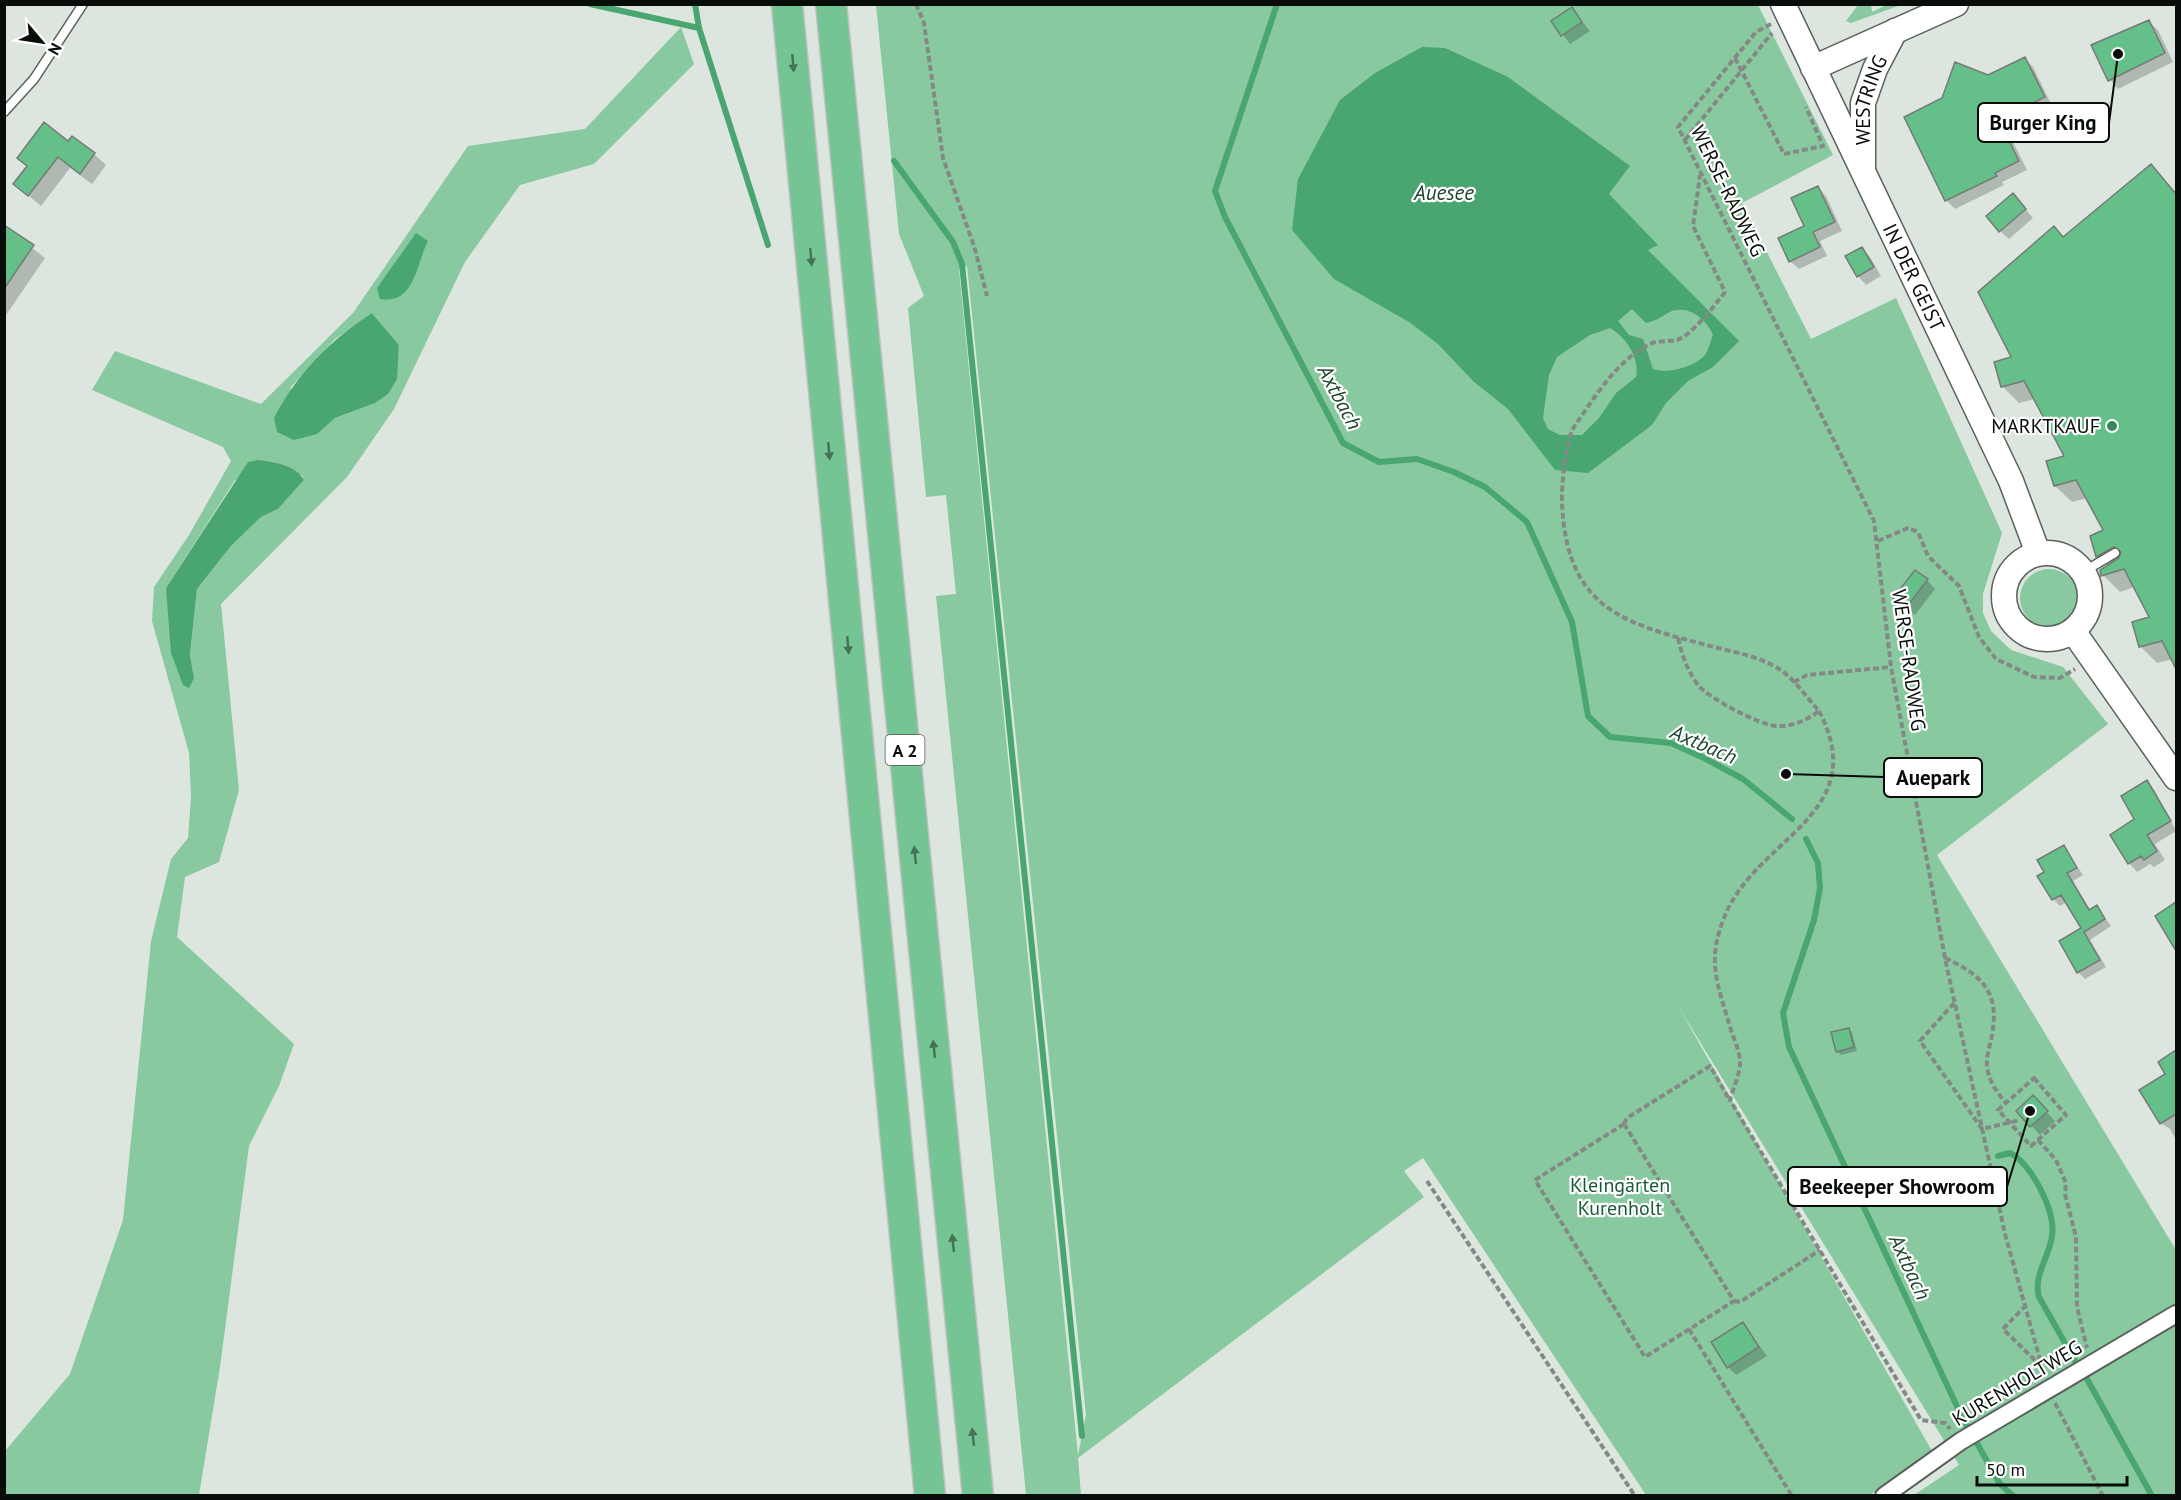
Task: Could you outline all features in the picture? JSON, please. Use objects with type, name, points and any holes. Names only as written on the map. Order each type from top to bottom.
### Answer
[{"type":"highway","name":"A 2","points":[[787,4],[930,1496]]},
{"type":"highway","name":"A 2","points":[[831,4],[978,1496]]},
{"type":"main road","name":"IN DER GEIST","points":[[1783,4],[1863,176],[2011,481],[2038,553]]},
{"type":"main road","name":"WESTRING","points":[[1814,68],[1956,4]]},
{"type":"main road","name":"WESTRING","points":[[1863,176],[1863,103],[1875,69],[1895,31]]},
{"type":"main road","points":[[2038,553],[2063,556],[2083,572],[2090,597],[2082,621],[2073,631],[2063,636],[2039,639],[2028,635],[2010,619],[2003,597],[2005,585],[2017,564],[2038,553]]},
{"type":"main road","points":[[2073,631],[2176,778]]},
{"type":"street","name":"KURENHOLTWEG","points":[[1884,1496],[1961,1441],[2176,1314]]},
{"type":"lane","points":[[4,112],[34,79],[83,4]]},
{"type":"lane","points":[[2083,572],[2115,553]]},
{"type":"path","points":[[916,4],[924,23],[942,158],[975,249],[987,296]]},
{"type":"path","name":"WERSE-RADWEG","points":[[1741,70],[1773,34],[1769,26],[1756,32],[1678,127],[1794,356],[1874,521],[1891,667],[1945,958],[2005,1234],[2048,1388],[2103,1496]]},
{"type":"path","points":[[1734,58],[1784,154],[1823,146],[1805,105]]},
{"type":"path","points":[[1684,140],[1741,70]]},
{"type":"path","points":[[1700,174],[1693,226],[1725,292],[1712,309],[1679,339],[1651,343],[1621,364],[1572,430],[1562,493],[1563,526],[1574,565],[1593,597],[1615,613],[1641,626],[1678,638],[1744,654],[1782,671],[1819,711],[1827,726],[1834,766],[1824,800],[1739,890],[1720,928],[1713,954],[1715,977],[1740,1061],[1730,1100]]},
{"type":"path","points":[[1878,541],[1908,528],[1918,532],[1928,556],[1959,586],[1978,637],[1996,659],[2034,677],[2060,678],[2094,658]]},
{"type":"path","points":[[1678,638],[1684,661],[1699,687],[1716,702],[1775,726],[1804,722],[1819,711]]},
{"type":"path","points":[[1794,682],[1807,675],[1891,667]]},
{"type":"path","points":[[1945,958],[1965,967],[1988,989],[1993,1002],[1994,1020],[1986,1059],[1987,1070],[1990,1082],[2006,1103]]},
{"type":"path","points":[[1955,1003],[1920,1041],[1983,1129],[2020,1120]]},
{"type":"path","points":[[1820,1250],[1740,1302],[1734,1301],[1645,1357],[1535,1180],[1710,1066],[1820,1250],[1921,1420],[1945,1424],[1961,1441]]},
{"type":"path","points":[[2034,1078],[2066,1115],[2031,1146],[1998,1110],[2006,1103],[2034,1078]]},
{"type":"path","points":[[1624,1124],[1734,1301]]},
{"type":"path","points":[[2038,1140],[2056,1160],[2066,1183],[2065,1194],[2076,1237],[2077,1307],[2093,1362]]},
{"type":"path","points":[[1426,1181],[1635,1496]]},
{"type":"path","points":[[2026,1305],[2003,1329],[2043,1367]]},
{"type":"path","points":[[1689,1329],[1792,1496]]},
{"type":"green space","name":"Kleingärten Kurenholt","points":[[876,5],[1758,5],[1833,155],[1742,203],[1811,339],[1896,298],[2002,533],[1983,594],[1983,613],[1991,631],[2011,650],[2063,667],[2108,724],[1937,855],[2176,1250],[2176,1495],[1914,1495],[1959,1465],[1678,1006],[1932,1451],[1870,1495],[1646,1495],[1423,1158],[1404,1171],[1424,1197],[1078,1458],[1081,1495],[1026,1495],[936,596],[956,594],[946,495],[926,497],[908,308],[924,296],[899,234]],"holes":[[[967,266],[1086,1415],[1078,1455],[959,270]]]},
{"type":"green space","points":[[1858,5],[1871,5],[1872,12],[1886,5],[1901,5],[1851,23],[1846,21]]},
{"type":"green space","points":[[681,27],[694,64],[594,164],[520,185],[465,262],[394,409],[347,477],[221,604],[239,790],[219,862],[185,877],[177,937],[294,1044],[279,1086],[249,1146],[220,1367],[199,1495],[5,1496],[5,1451],[70,1374],[123,1220],[151,941],[171,859],[188,838],[191,797],[189,753],[152,621],[154,587],[189,535],[231,461],[223,447],[92,390],[115,351],[261,404],[353,313],[468,146],[585,129]],"holes":[[[372,313],[399,345],[395,378],[384,396],[376,402],[335,418],[290,388],[335,339]],[[302,475],[304,480],[278,509],[261,517],[231,546],[197,589],[190,655],[194,678],[166,588],[235,480]]]},
{"type":"green space","points":[[2049,569],[2060,571],[2070,577],[2076,587],[2078,598],[2076,609],[2070,619],[2060,625],[2049,627],[2038,625],[2028,619],[2022,609],[2020,598],[2022,587],[2028,577],[2038,571]]},
{"type":"water","name":"Auesee","points":[[1422,47],[1445,48],[1508,77],[1630,166],[1609,194],[1658,245],[1648,250],[1739,341],[1713,367],[1688,381],[1666,403],[1652,425],[1588,473],[1555,470],[1508,409],[1473,381],[1438,344],[1409,322],[1334,279],[1292,230],[1298,179],[1340,100],[1375,73]],"holes":[[[1632,309],[1646,323],[1672,311],[1685,310],[1697,315],[1707,324],[1713,335],[1706,353],[1698,361],[1686,367],[1665,371],[1653,369],[1643,339],[1629,335],[1618,321]],[[1610,328],[1626,342],[1634,356],[1636,377],[1616,393],[1599,418],[1582,435],[1560,435],[1548,429],[1543,418],[1549,375],[1557,357],[1590,335]]]},
{"type":"water","points":[[416,233],[428,241],[413,281],[401,296],[380,299],[377,288]]},
{"type":"water","points":[[372,313],[399,345],[397,379],[388,394],[375,403],[335,418],[317,434],[294,440],[277,432],[274,418],[304,373],[329,346]]},
{"type":"water","points":[[258,460],[290,468],[304,480],[278,509],[261,517],[231,546],[197,589],[190,655],[194,678],[189,688],[183,685],[171,653],[166,588],[248,462]]},
{"type":"building","points":[[1572,7],[1582,22],[1561,36],[1551,21]]},
{"type":"building","points":[[2149,20],[2165,53],[2108,81],[2091,45]]},
{"type":"building","points":[[2025,57],[2045,97],[1999,120],[2019,161],[1995,173],[1997,176],[1945,201],[1904,117],[1942,98],[1955,62],[1988,75]]},
{"type":"building","points":[[44,122],[68,141],[72,136],[95,153],[80,174],[58,157],[28,196],[13,184],[27,166],[17,158]]},
{"type":"building","name":"MARKTKAUF","points":[[2151,164],[2176,194],[2176,669],[2162,641],[2139,647],[2132,622],[2149,617],[2124,569],[2101,576],[2100,570],[2119,558],[2121,552],[2114,547],[2096,557],[2090,536],[2103,530],[2076,480],[2054,486],[2046,461],[2064,456],[2024,381],[2001,387],[1994,362],[2011,357],[1978,292],[2054,226],[2063,237]]},
{"type":"building","points":[[1818,186],[1835,222],[1813,232],[1820,247],[1789,262],[1778,238],[1804,226],[1791,198]]},
{"type":"building","points":[[2013,193],[2026,209],[1999,232],[1986,216]]},
{"type":"building","points":[[4,225],[34,245],[4,289]]},
{"type":"building","points":[[1862,247],[1874,267],[1857,277],[1845,256]]},
{"type":"building","points":[[1915,570],[1928,579],[1906,608],[1893,598]]},
{"type":"building","points":[[2147,780],[2171,821],[2147,835],[2157,851],[2144,860],[2141,856],[2128,864],[2110,835],[2134,819],[2121,796]]},
{"type":"building","points":[[2064,845],[2077,868],[2067,873],[2089,910],[2097,905],[2105,919],[2084,932],[2100,960],[2077,973],[2059,941],[2081,928],[2061,895],[2052,900],[2037,876],[2044,872],[2037,860]]},
{"type":"building","points":[[2176,902],[2176,951],[2155,916]]},
{"type":"building","points":[[1849,1028],[1854,1047],[1836,1052],[1831,1032]]},
{"type":"building","points":[[2176,1050],[2176,1114],[2160,1124],[2139,1090],[2165,1074],[2158,1062]]},
{"type":"building","points":[[2033,1095],[2048,1111],[2030,1127],[2016,1111]]},
{"type":"building","points":[[1743,1322],[1759,1347],[1727,1368],[1711,1342]]},
{"type":"waterway","points":[[590,4],[699,28]]},
{"type":"waterway","points":[[695,4],[699,28],[768,245]]},
{"type":"waterway","name":"Axtbach","points":[[1277,4],[1215,191],[1225,217],[1343,443],[1379,462],[1417,459],[1454,472],[1485,487],[1527,522],[1572,622],[1588,716],[1610,737],[1671,743],[1704,758],[1743,779],[1792,819]]},
{"type":"waterway","points":[[894,161],[953,242],[962,264],[1082,1436]]},
{"type":"waterway","name":"Axtbach","points":[[1806,839],[1818,863],[1820,888],[1814,920],[1783,1013],[1789,1047],[1961,1415],[2000,1484],[2013,1496]]},
{"type":"waterway","points":[[1998,1156],[2010,1153],[2018,1158],[2034,1177],[2046,1201],[2052,1236],[2038,1281],[2039,1297],[2078,1366]]},
{"type":"waterway","points":[[2087,1379],[2152,1496]]},
{"type":"place","name":"Burger King","points":[[2118,54]]},
{"type":"place","name":"MARKTKAUF","points":[[2112,426]]},
{"type":"place","name":"Auepark","points":[[1786,774]]},
{"type":"place","name":"Beekeeper Showroom","points":[[2030,1111]]}]
